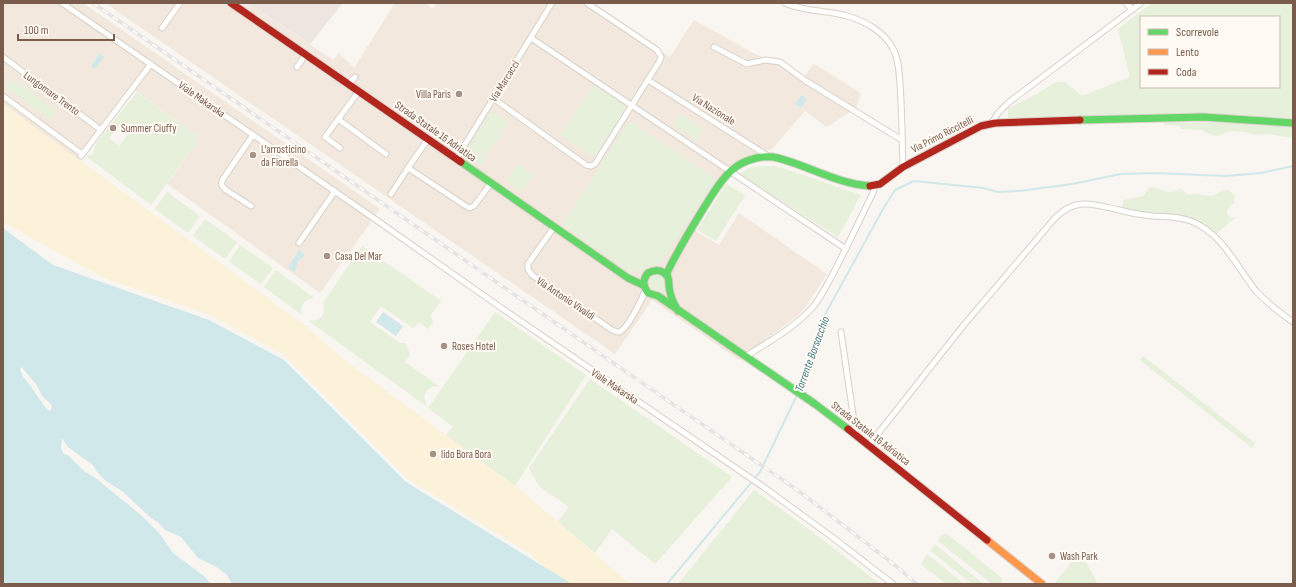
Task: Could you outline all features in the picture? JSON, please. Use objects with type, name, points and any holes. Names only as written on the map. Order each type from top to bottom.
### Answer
[{"type":"main road","name":"Strada Statale 16 Adriatica","points":[[231,3],[628,278],[648,289],[815,404],[869,445],[1042,584]]},
{"type":"main road","name":"Via Primo Riccitelli","points":[[874,186],[880,184],[902,167],[972,130],[991,124],[1024,121],[1203,117],[1293,123]]},
{"type":"main road","name":"Via Nazionale","points":[[673,259],[722,180],[730,172],[750,160],[768,156],[784,159],[840,180],[858,185],[874,186]]},
{"type":"main road","points":[[669,288],[664,294],[648,289],[650,272],[658,270],[673,259]]},
{"type":"main road","points":[[666,275],[673,259]]},
{"type":"main road","points":[[658,270],[669,279],[669,288],[678,311]]},
{"type":"street","name":"Viale Makarska","points":[[62,3],[335,191],[500,307],[765,488],[893,584]]},
{"type":"street","points":[[162,28],[180,3]]},
{"type":"street","name":"Via Marcacci","points":[[456,159],[552,3]]},
{"type":"street","points":[[493,98],[586,165],[590,166],[596,162],[660,61],[660,55],[659,52],[587,3]]},
{"type":"street","points":[[784,3],[795,7],[852,17],[870,26],[888,40],[895,52],[899,71],[902,167]]},
{"type":"street","points":[[1126,3],[1132,10]]},
{"type":"street","points":[[991,124],[998,113],[1009,102],[1141,3]]},
{"type":"street","points":[[530,38],[846,249]]},
{"type":"street","points":[[714,47],[747,64],[765,60],[780,62],[806,81],[902,140]]},
{"type":"street","points":[[297,67],[306,54]]},
{"type":"street","name":"Lungomare Trento","points":[[3,57],[101,130]]},
{"type":"street","points":[[3,96],[82,155],[151,64]]},
{"type":"street","points":[[349,84],[355,77]]},
{"type":"street","name":"Via Nazionale","points":[[648,80],[768,156]]},
{"type":"street","points":[[340,148],[325,137],[359,91]]},
{"type":"street","points":[[338,119],[386,154]]},
{"type":"street","points":[[251,206],[226,190],[221,183],[222,179],[253,135]]},
{"type":"street","points":[[391,194],[428,139]]},
{"type":"street","points":[[408,168],[469,208],[474,206],[491,183]]},
{"type":"street","points":[[746,356],[792,325],[812,307],[823,292],[846,249],[873,193],[874,186]]},
{"type":"street","points":[[299,243],[335,191]]},
{"type":"street","points":[[869,445],[988,296],[1033,246],[1055,218],[1064,210],[1073,205],[1089,204],[1144,215],[1175,217],[1190,221],[1200,226],[1214,236],[1227,250],[1250,283],[1263,298],[1273,308],[1293,322]]},
{"type":"street","name":"Via Antonio Vivaldi","points":[[554,227],[528,264],[530,274],[615,332],[622,330],[640,304],[648,289]]},
{"type":"street","points":[[841,332],[856,435]]},
{"type":"shaded area","points":[[3,3],[83,3],[380,209],[320,293],[167,184],[200,138],[131,87],[79,160],[3,104]]},
{"type":"shaded area","points":[[105,3],[248,3],[333,60],[339,53],[354,68],[395,3],[425,3],[433,9],[436,3],[593,3],[670,57],[694,20],[753,53],[804,77],[814,64],[861,93],[856,108],[827,127],[805,111],[773,148],[733,165],[694,230],[719,245],[739,213],[827,274],[802,312],[739,360],[652,300],[615,354]]},
{"type":"shaded area","points":[[248,3],[343,3],[310,44]]},
{"type":"green space","points":[[1152,3],[1293,3],[1293,119],[1175,114],[1008,119],[1008,108],[1035,95],[1056,82],[1065,82],[1082,96],[1130,77],[1118,29]]},
{"type":"green space","points":[[16,80],[56,111],[51,119],[3,85],[9,84]]},
{"type":"green space","points":[[594,85],[627,107],[594,157],[560,135]]},
{"type":"green space","points":[[137,92],[200,138],[151,205],[86,156],[93,153],[97,142]],"holes":[[[120,124],[130,132],[119,146],[109,138]]]},
{"type":"green space","points":[[491,111],[509,122],[481,164],[464,153]]},
{"type":"green space","points":[[680,114],[704,129],[697,140],[673,125]]},
{"type":"green space","points":[[629,121],[716,179],[663,260],[638,271],[626,269],[562,224]]},
{"type":"green space","points":[[1163,122],[1247,123],[1293,127],[1293,138],[1268,134],[1255,135],[1246,132],[1231,131],[1217,136],[1202,130],[1181,129],[1180,126],[1165,125]]},
{"type":"green space","points":[[518,164],[534,175],[522,192],[506,181]]},
{"type":"green space","points":[[775,166],[783,168],[861,195],[838,237],[739,174],[749,168]]},
{"type":"green space","points":[[726,184],[745,195],[716,241],[697,230]]},
{"type":"green space","points":[[1150,187],[1168,192],[1181,189],[1187,194],[1208,196],[1228,190],[1232,192],[1235,201],[1229,208],[1227,214],[1230,218],[1236,217],[1216,234],[1194,221],[1171,215],[1122,208],[1124,200],[1143,196]]},
{"type":"green space","points":[[167,192],[200,216],[188,233],[155,209]]},
{"type":"green space","points":[[205,219],[237,242],[225,259],[193,236]]},
{"type":"green space","points":[[240,245],[273,268],[261,284],[229,262]]},
{"type":"green space","points":[[362,246],[441,301],[432,313],[431,317],[433,322],[428,329],[419,322],[413,328],[381,306],[370,322],[400,343],[406,343],[410,355],[405,362],[440,387],[432,387],[426,392],[424,397],[426,406],[309,321],[316,320],[322,316],[324,311],[323,303]]},
{"type":"green space","points":[[276,270],[314,298],[305,301],[301,309],[302,315],[264,287]]},
{"type":"green space","points":[[656,274],[662,277],[665,283],[662,289],[656,292],[650,289],[647,283],[650,277]]},
{"type":"green space","points":[[495,312],[586,375],[515,486],[446,435],[453,427],[428,408]]},
{"type":"green space","points":[[1143,356],[1255,443],[1252,448],[1140,360]]},
{"type":"green space","points":[[590,379],[732,477],[655,564],[612,529],[595,553],[558,522],[569,507],[539,486],[529,468]]},
{"type":"green space","points":[[754,490],[806,527],[880,584],[678,584]]},
{"type":"green space","points":[[946,533],[1003,579],[1001,584],[992,584],[938,541],[941,536]]},
{"type":"green space","points":[[936,545],[983,584],[972,584],[931,551],[933,546]]},
{"type":"green space","points":[[927,554],[964,584],[946,584],[921,564]]},
{"type":"green space","points":[[1074,559],[1086,562],[1097,582],[1095,584],[1054,584]]},
{"type":"sand","points":[[3,104],[306,326],[338,355],[524,493],[630,584],[565,584],[529,553],[408,479],[286,356],[210,315],[102,277],[3,222]]},
{"type":"water","points":[[100,53],[104,57],[95,69],[91,66]]},
{"type":"water","points":[[801,95],[807,99],[801,108],[795,104]]},
{"type":"water","points":[[3,228],[53,265],[209,320],[284,360],[406,482],[572,584],[3,584]]},
{"type":"water","points":[[299,250],[305,255],[297,262],[297,267],[294,272],[288,267]]},
{"type":"water","points":[[383,312],[403,326],[396,336],[376,322]]},
{"type":"pier","points":[[22,367],[36,384],[43,397],[51,404],[52,408],[50,411],[45,407],[23,377],[20,369]]},
{"type":"pier","points":[[62,438],[68,447],[93,465],[97,472],[106,481],[122,491],[165,530],[181,537],[198,558],[218,568],[227,575],[232,584],[211,584],[204,576],[173,553],[160,534],[141,515],[94,477],[84,471],[69,456],[63,453],[61,448]]},
{"type":"waterway","name":"Torrente Borsacchio","points":[[799,391],[822,320],[895,190],[914,181],[983,188],[998,192],[1019,191],[1072,184],[1121,174],[1155,173],[1226,176],[1261,173],[1293,166]]},
{"type":"waterway","name":"Torrente Borsacchio","points":[[667,584],[760,472],[797,395]]},
{"type":"railway","points":[[93,3],[800,492],[917,584]]},
{"type":"traffic: fast","points":[[1080,120],[1203,117],[1293,123]]},
{"type":"traffic: fast","points":[[666,275],[684,240],[720,183],[732,170],[742,163],[760,157],[778,158],[846,182],[870,186]]},
{"type":"traffic: fast","points":[[461,162],[628,278],[643,285]]},
{"type":"traffic: fast","points":[[678,311],[677,309],[674,304],[671,297],[667,275],[658,271],[648,273],[644,283],[648,293],[658,296],[815,404],[848,429]]},
{"type":"traffic: slow","points":[[987,540],[1042,584]]},
{"type":"traffic: jam","points":[[231,3],[461,162]]},
{"type":"traffic: jam","points":[[870,186],[880,184],[903,167],[981,126],[995,123],[1080,120]]},
{"type":"traffic: jam","points":[[848,429],[987,540]]},
{"type":"place","name":"Villa Paris","points":[[459,94]]},
{"type":"place","name":"Summer Ciuffy","points":[[113,128]]},
{"type":"place","name":"L'arrosticino da Fiorella","points":[[253,155]]},
{"type":"place","name":"Casa Del Mar","points":[[327,256]]},
{"type":"place","name":"Roses Hotel","points":[[444,346]]},
{"type":"place","name":"lido Bora Bora","points":[[433,454]]},
{"type":"place","name":"Wash Park","points":[[1052,556]]}]
